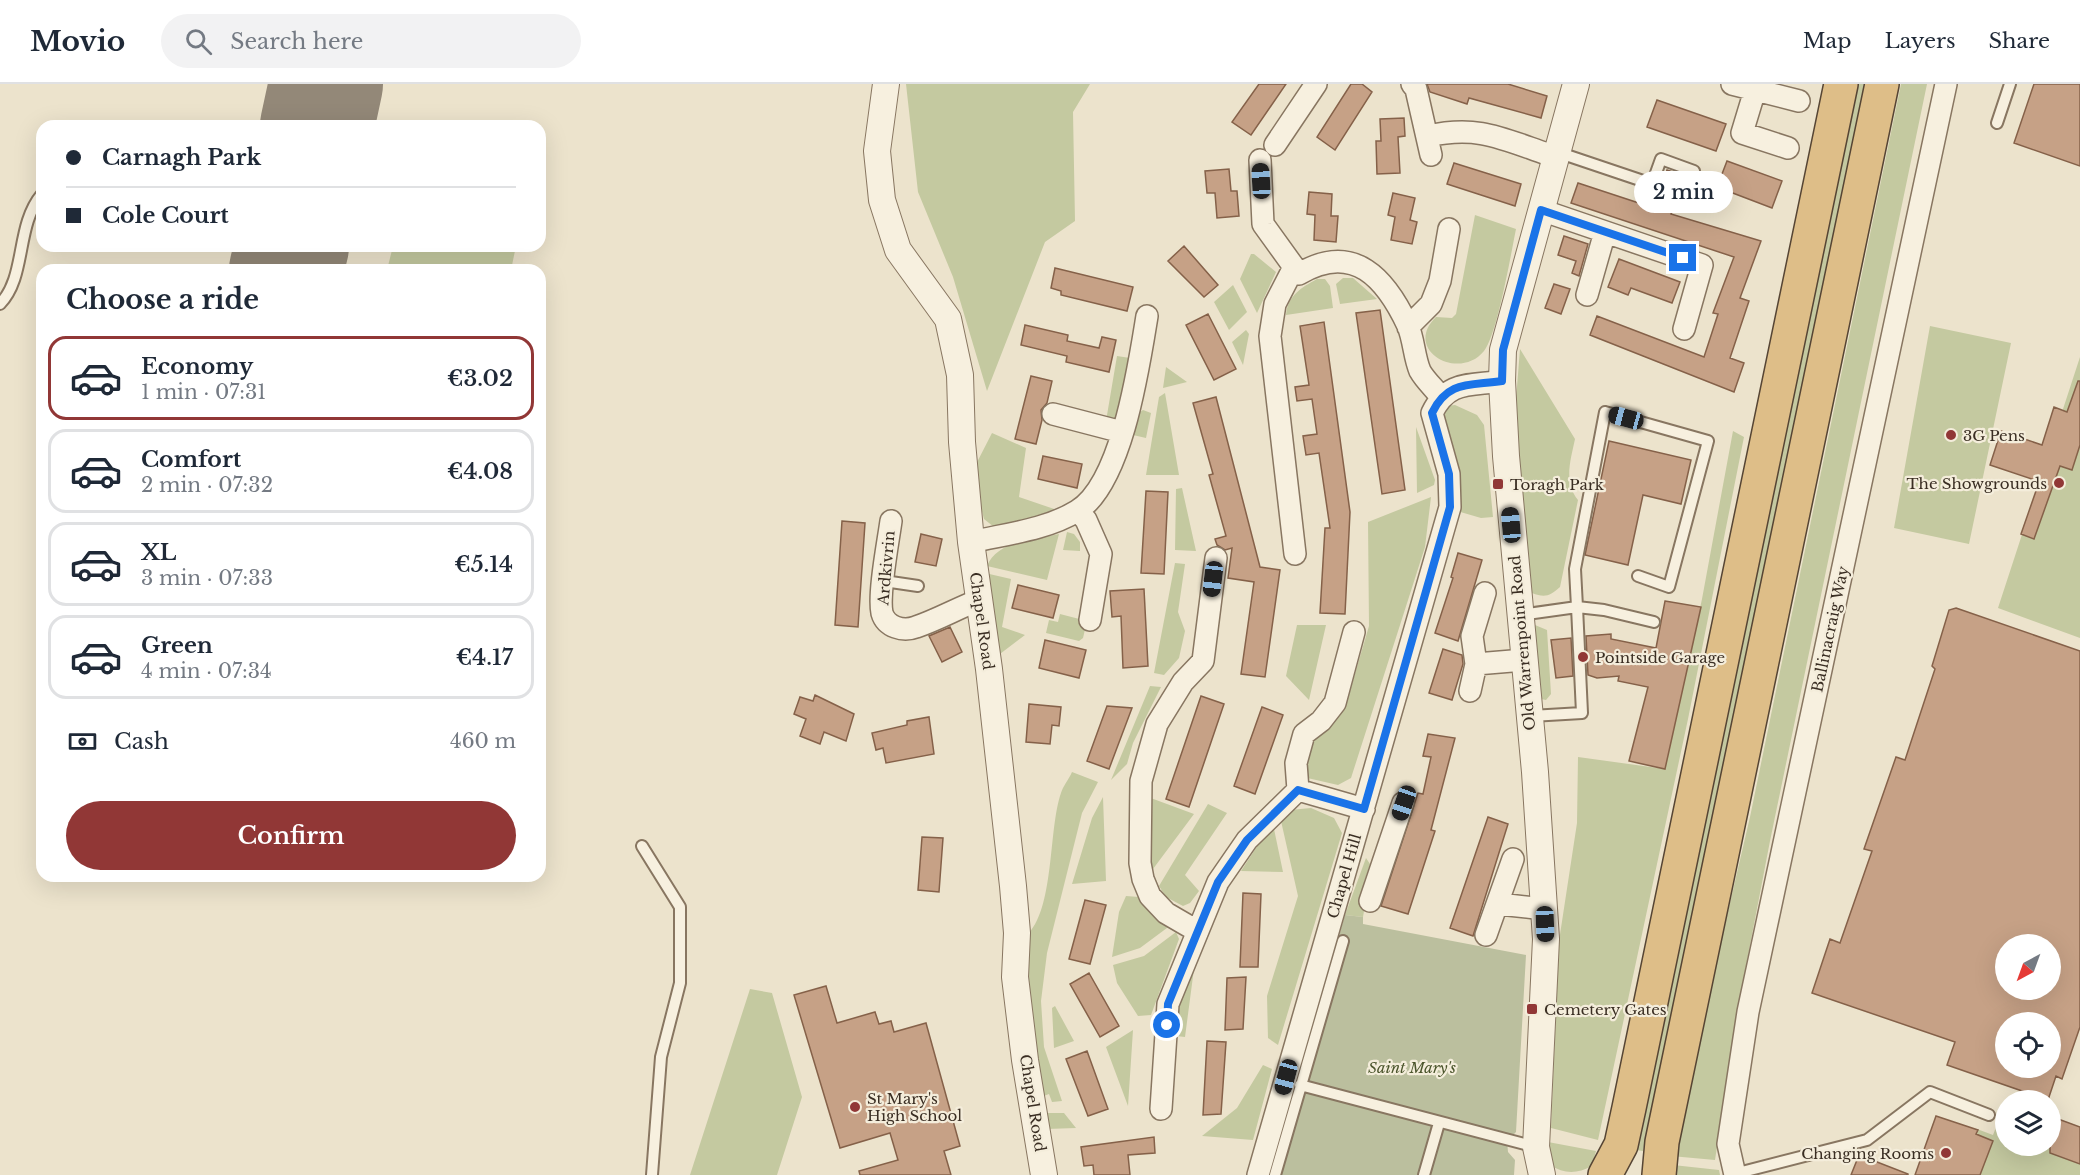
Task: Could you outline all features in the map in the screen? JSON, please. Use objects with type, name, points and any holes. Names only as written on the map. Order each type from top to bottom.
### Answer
[{"type":"highway","points":[[1605,1175],[1621,1145],[1627,1118],[1841,84]]},
{"type":"highway","points":[[1659,1175],[1662,1142],[1882,84]]},
{"type":"street","name":"Chapel Road","points":[[886,84],[877,151],[882,200],[898,250],[948,319],[960,375],[962,442],[971,542],[1013,886],[1017,933],[1015,978],[1025,1060],[1044,1175]]},
{"type":"street","points":[[1316,84],[1267,153],[1263,224],[1299,274],[1308,269],[1337,262],[1365,267],[1382,281],[1408,327],[1420,371],[1440,396],[1461,386],[1502,381]]},
{"type":"street","points":[[1412,84],[1416,88],[1429,145],[1454,130],[1480,131],[1546,154],[1556,151]]},
{"type":"street","name":"Old Warrenpoint Road","points":[[1542,1175],[1536,1147],[1545,939],[1544,909],[1502,381],[1503,350],[1576,84]]},
{"type":"street","points":[[1732,84],[1799,101]]},
{"type":"street","name":"Ballinacraig Way","points":[[1734,1174],[1728,1144],[1748,1012],[1946,84]]},
{"type":"street","points":[[1755,90],[1742,133],[1788,148]]},
{"type":"street","points":[[1541,210],[1702,265],[1684,329]]},
{"type":"street","points":[[1408,327],[1431,304],[1440,281],[1449,229]]},
{"type":"street","points":[[1587,295],[1605,232]]},
{"type":"street","points":[[1294,267],[1275,304],[1270,336],[1295,554]]},
{"type":"street","points":[[971,542],[1048,524],[1078,511],[1096,493],[1132,405],[1147,316]]},
{"type":"street","name":"Chapel Hill","points":[[1258,1175],[1450,507],[1449,474],[1432,413],[1440,396]]},
{"type":"street","points":[[1053,414],[1122,432]]},
{"type":"street","points":[[1078,511],[1086,520],[1101,554],[1090,620]]},
{"type":"street","name":"Ardkivrin","points":[[891,521],[882,612],[888,623],[900,629],[915,628],[979,600]]},
{"type":"street","points":[[1197,931],[1166,913],[1150,896],[1140,863],[1141,791],[1157,724],[1183,682],[1203,661],[1216,558]]},
{"type":"street","points":[[1470,691],[1476,664],[1472,636],[1485,593]]},
{"type":"street","points":[[1161,1108],[1168,1004],[1197,931],[1218,882],[1247,840],[1298,790],[1296,763],[1304,734],[1321,721],[1335,703],[1354,632]]},
{"type":"street","points":[[1476,664],[1524,660]]},
{"type":"street","points":[[1298,790],[1364,809]]},
{"type":"street","points":[[1370,901],[1404,803]]},
{"type":"street","points":[[1355,841],[1386,854]]},
{"type":"street","points":[[1486,935],[1513,859]]},
{"type":"street","points":[[1499,903],[1544,909]]},
{"type":"lane","points":[[1997,123],[2010,84]]},
{"type":"lane","points":[[1556,151],[1652,184],[1661,159],[1694,171],[1686,196]]},
{"type":"lane","points":[[0,304],[10,294],[28,214],[36,203]]},
{"type":"lane","points":[[1530,716],[1582,713],[1575,569],[1605,412],[1708,441],[1669,587],[1638,576]]},
{"type":"lane","points":[[884,581],[918,586]]},
{"type":"lane","points":[[1520,615],[1577,607],[1604,610],[1654,622]]},
{"type":"lane","points":[[642,846],[680,907],[680,983],[661,1057],[652,1175]]},
{"type":"lane","points":[[1275,1175],[1343,941]]},
{"type":"lane","points":[[1300,1085],[1536,1147]]},
{"type":"lane","points":[[1734,1174],[1867,1140],[1930,1092],[1989,1115]]},
{"type":"lane","points":[[1424,1175],[1439,1123]]},
{"type":"green space","points":[[906,84],[1090,84],[1073,112],[1075,221],[1045,242],[987,391],[953,277],[918,192]]},
{"type":"green space","points":[[1852,84],[1868,84],[1643,1151],[1628,1149]]},
{"type":"green space","points":[[1901,84],[1927,84],[1770,841],[1741,992],[1715,1160],[1671,1156],[1750,817]]},
{"type":"green space","points":[[1475,215],[1516,229],[1503,293],[1489,342],[1484,351],[1473,360],[1449,363],[1438,358],[1430,350],[1426,341],[1427,329],[1436,317],[1452,318],[1456,314]]},
{"type":"green space","points":[[392,252],[515,252],[512,264],[388,264]]},
{"type":"green space","points":[[1251,254],[1276,272],[1257,313],[1240,279]]},
{"type":"green space","points":[[1343,278],[1353,278],[1377,299],[1340,304],[1336,284]]},
{"type":"green space","points":[[1317,279],[1325,279],[1330,286],[1333,308],[1286,315],[1292,297]]},
{"type":"green space","points":[[1233,285],[1247,312],[1229,330],[1214,302]]},
{"type":"green space","name":"3G Pens","points":[[1930,326],[2011,343],[1969,544],[1894,528]]},
{"type":"green space","points":[[1246,330],[1249,334],[1243,365],[1232,342]]},
{"type":"green space","points":[[1520,349],[1575,439],[1569,478],[1573,493],[1578,500],[1560,587],[1544,596],[1532,593],[1526,581],[1514,424]]},
{"type":"green space","points":[[1117,356],[1130,358],[1119,417],[1112,422],[1106,421]]},
{"type":"green space","name":"The Showgrounds","points":[[2080,357],[2080,638],[1998,608]]},
{"type":"green space","points":[[1166,367],[1187,382],[1163,388]]},
{"type":"green space","points":[[1165,393],[1179,475],[1146,475],[1159,397]]},
{"type":"green space","points":[[1455,405],[1477,415],[1484,425],[1493,517],[1481,518],[1457,511],[1460,489],[1444,418],[1447,406]]},
{"type":"green space","points":[[1143,410],[1151,413],[1146,438],[1133,435],[1137,414]]},
{"type":"green space","points":[[1416,427],[1435,480],[1434,485],[1417,493]]},
{"type":"green space","points":[[1733,431],[1744,437],[1688,719],[1598,1140],[1551,1128],[1559,941],[1577,823],[1578,757],[1665,769],[1702,599]]},
{"type":"green space","points":[[992,433],[1026,448],[1019,497],[1060,511],[994,527],[984,519],[972,472]]},
{"type":"green space","points":[[1182,488],[1196,551],[1175,550],[1176,489]]},
{"type":"green space","points":[[1431,497],[1425,547],[1351,778],[1338,785],[1303,777],[1310,739],[1330,727],[1345,708],[1369,626],[1368,522]]},
{"type":"green space","points":[[1067,532],[1074,534],[1080,542],[1080,551],[1063,550]]},
{"type":"green space","points":[[1059,534],[1047,580],[987,566],[992,557],[1008,546]]},
{"type":"green space","points":[[1175,563],[1185,564],[1178,612],[1185,631],[1179,658],[1164,675],[1154,673]]},
{"type":"green space","points":[[985,573],[1011,579],[1002,627],[1025,635],[996,657]]},
{"type":"green space","points":[[1060,614],[1087,621],[1083,638],[1079,641],[1046,633],[1049,620],[1058,622]]},
{"type":"green space","points":[[1297,625],[1326,625],[1309,700],[1286,676]]},
{"type":"green space","points":[[1533,626],[1547,630],[1551,694],[1546,700],[1541,699]]},
{"type":"green space","points":[[1150,686],[1161,687],[1133,743],[1127,764],[1111,780]]},
{"type":"green space","points":[[1072,772],[1098,782],[1082,813],[1047,953],[1041,1001],[1044,1047],[1062,1101],[1052,1102],[1049,1094],[1041,1097],[1027,981],[1026,936],[1035,924],[1042,908],[1057,809],[1062,790]]},
{"type":"green space","points":[[1103,797],[1106,881],[1072,884],[1092,818]]},
{"type":"green space","points":[[1148,797],[1194,814],[1153,869],[1148,842]]},
{"type":"green space","points":[[1208,804],[1227,813],[1185,875],[1199,891],[1190,903],[1183,906],[1166,897],[1159,886]]},
{"type":"green space","points":[[1311,808],[1334,818],[1342,833],[1278,1045],[1268,1038],[1267,996],[1298,896],[1281,821],[1290,810]]},
{"type":"green space","points":[[1269,828],[1274,829],[1283,872],[1241,871]]},
{"type":"green space","points":[[1366,858],[1370,864],[1364,882],[1368,887],[1363,917],[1345,915]]},
{"type":"green space","points":[[1126,896],[1139,897],[1171,925],[1140,948],[1112,957],[1119,912]]},
{"type":"green space","name":"Saint Mary's","points":[[1345,915],[1363,917],[1363,924],[1526,955],[1516,1132],[1507,1141],[1508,1152],[1515,1160],[1514,1175],[1270,1175]]},
{"type":"green space","points":[[1176,932],[1179,939],[1151,1015],[1138,1016],[1117,983],[1113,965],[1144,956]]},
{"type":"green space","points":[[1197,946],[1185,1037],[1176,1036],[1174,1005]]},
{"type":"green space","points":[[750,989],[772,993],[802,1097],[777,1175],[690,1175]]},
{"type":"green space","points":[[1055,1006],[1074,1041],[1054,1048],[1052,1008]]},
{"type":"green space","points":[[1133,1030],[1128,1106],[1106,1047]]},
{"type":"green space","points":[[1263,1065],[1272,1069],[1253,1140],[1202,1136],[1237,1108]]},
{"type":"green space","points":[[1044,1113],[1064,1113],[1076,1128],[1047,1129]]},
{"type":"green space","points":[[2061,1120],[2080,1127],[2080,1175],[1959,1175],[1977,1129],[1993,1135],[1995,1130],[1995,1156],[2061,1156]]},
{"type":"green space","points":[[1548,1142],[1596,1151],[1592,1166],[1571,1172],[1555,1168],[1550,1165]]},
{"type":"green space","points":[[1673,1165],[1719,1170],[1720,1175],[1676,1175]]},
{"type":"building","points":[[1259,84],[1286,84],[1251,135],[1232,122]]},
{"type":"building","points":[[1351,84],[1362,84],[1372,92],[1335,150],[1317,137]]},
{"type":"building","points":[[1427,84],[1508,84],[1547,96],[1541,118],[1469,98],[1467,104],[1430,92]]},
{"type":"building","points":[[2034,84],[2080,84],[2080,166],[2014,143]]},
{"type":"building","points":[[1657,100],[1726,124],[1716,151],[1647,127]]},
{"type":"building","points":[[1404,118],[1405,136],[1398,137],[1400,173],[1377,174],[1376,141],[1381,141],[1380,119]]},
{"type":"building","points":[[1727,161],[1782,181],[1772,208],[1717,187]]},
{"type":"building","points":[[1454,163],[1521,184],[1515,206],[1447,184]]},
{"type":"building","points":[[1229,169],[1231,191],[1237,191],[1239,216],[1217,218],[1215,193],[1207,193],[1205,171]]},
{"type":"building","points":[[1667,170],[1684,176],[1671,214],[1761,241],[1740,298],[1749,301],[1730,358],[1744,363],[1734,392],[1590,335],[1597,316],[1704,357],[1718,314],[1713,313],[1734,257],[1571,203],[1578,183],[1654,208]]},
{"type":"building","points":[[1309,192],[1332,194],[1331,216],[1338,216],[1336,242],[1314,240],[1315,215],[1307,214]]},
{"type":"building","points":[[1393,193],[1415,198],[1410,220],[1417,222],[1412,244],[1391,240],[1395,217],[1388,215]]},
{"type":"building","points":[[1564,236],[1588,244],[1579,276],[1572,273],[1576,261],[1558,255]]},
{"type":"building","points":[[1184,246],[1218,285],[1204,297],[1168,261]]},
{"type":"building","points":[[1619,259],[1680,282],[1672,303],[1631,288],[1628,295],[1608,287]]},
{"type":"building","points":[[1055,268],[1133,287],[1127,311],[1061,295],[1061,291],[1051,288]]},
{"type":"building","points":[[1554,284],[1570,289],[1561,314],[1545,308]]},
{"type":"building","points":[[1380,310],[1405,490],[1382,494],[1356,313]]},
{"type":"building","points":[[1208,314],[1236,369],[1214,380],[1186,325]]},
{"type":"building","points":[[1324,322],[1350,512],[1345,614],[1320,613],[1325,528],[1330,528],[1319,453],[1306,455],[1303,436],[1317,434],[1312,399],[1297,401],[1295,387],[1309,385],[1300,326]]},
{"type":"building","points":[[1025,325],[1068,335],[1067,341],[1099,348],[1102,337],[1116,340],[1109,372],[1066,362],[1067,356],[1021,345]]},
{"type":"building","points":[[1031,376],[1052,381],[1047,403],[1041,410],[1042,420],[1036,444],[1015,439]]},
{"type":"building","points":[[2078,381],[2080,381],[2080,445],[2072,470],[2060,466],[2034,539],[2021,534],[2037,488],[2033,487],[2035,480],[1990,465],[2001,431],[2042,445],[2054,407],[2067,412]]},
{"type":"building","points":[[1216,397],[1260,567],[1280,570],[1265,677],[1241,674],[1254,582],[1228,578],[1232,548],[1225,550],[1217,545],[1215,539],[1226,536],[1209,475],[1213,474],[1193,403]]},
{"type":"building","points":[[1609,441],[1691,460],[1681,504],[1643,495],[1628,565],[1585,555]]},
{"type":"building","points":[[1043,456],[1082,464],[1077,488],[1038,479]]},
{"type":"building","points":[[1146,491],[1168,492],[1164,574],[1141,573]]},
{"type":"building","points":[[842,521],[865,523],[858,627],[835,625]]},
{"type":"building","points":[[921,534],[942,539],[936,566],[915,562]]},
{"type":"building","points":[[1458,553],[1482,560],[1458,641],[1435,633],[1453,578],[1451,577]]},
{"type":"building","points":[[1018,585],[1059,595],[1053,618],[1012,608]]},
{"type":"building","points":[[1144,589],[1148,666],[1123,668],[1121,616],[1112,617],[1110,591]]},
{"type":"building","points":[[1665,601],[1701,607],[1665,769],[1629,761],[1648,687],[1618,681],[1619,676],[1597,678],[1588,675],[1586,636],[1611,634],[1611,639],[1656,648]]},
{"type":"building","points":[[1956,608],[2080,651],[2080,1027],[2062,1079],[2060,1078],[2061,1012],[1995,1012],[1995,1078],[2055,1078],[2051,1090],[2019,1090],[1947,1065],[1955,1042],[1812,993],[1830,939],[1840,943],[1872,851],[1864,849],[1896,757],[1905,760],[1935,669],[1932,666],[1949,610]]},
{"type":"building","points":[[950,627],[962,652],[942,662],[929,636]]},
{"type":"building","points":[[1571,638],[1573,676],[1556,678],[1551,640]]},
{"type":"building","points":[[1045,640],[1086,650],[1079,678],[1039,668]]},
{"type":"building","points":[[1443,649],[1462,655],[1463,664],[1452,700],[1429,693]]},
{"type":"building","points":[[815,695],[854,714],[846,741],[824,732],[820,744],[800,736],[806,719],[794,714],[800,697],[813,701]]},
{"type":"building","points":[[1201,696],[1224,704],[1189,807],[1166,799]]},
{"type":"building","points":[[1029,704],[1061,707],[1059,726],[1052,725],[1050,744],[1026,742]]},
{"type":"building","points":[[1107,706],[1132,708],[1109,769],[1087,761]]},
{"type":"building","points":[[1262,707],[1283,715],[1255,794],[1234,786]]},
{"type":"building","points":[[929,717],[934,754],[886,763],[883,748],[876,750],[872,733],[907,725],[907,721]]},
{"type":"building","points":[[1428,734],[1455,738],[1431,830],[1435,831],[1408,914],[1381,906],[1418,793],[1423,794],[1431,757],[1423,756]]},
{"type":"building","points":[[1488,817],[1508,824],[1473,936],[1450,928]]},
{"type":"building","points":[[922,837],[943,838],[939,892],[918,890]]},
{"type":"building","points":[[1243,893],[1261,894],[1258,967],[1240,967]]},
{"type":"building","points":[[1085,900],[1106,905],[1090,964],[1069,959]]},
{"type":"building","points":[[1089,973],[1119,1026],[1100,1037],[1070,984]]},
{"type":"building","points":[[1246,977],[1243,1029],[1225,1030],[1227,978]]},
{"type":"building","points":[[826,986],[837,1023],[875,1012],[879,1024],[891,1021],[894,1032],[926,1023],[960,1146],[944,1151],[951,1175],[860,1175],[859,1171],[898,1160],[890,1133],[840,1148],[794,995]]},
{"type":"building","points":[[1207,1041],[1226,1042],[1221,1114],[1203,1115]]},
{"type":"building","points":[[1087,1051],[1108,1109],[1088,1116],[1066,1059]]},
{"type":"building","name":"Changing Rooms","points":[[1936,1116],[1978,1130],[1976,1134],[1993,1141],[1980,1175],[1915,1175]]},
{"type":"building","points":[[2061,1120],[2080,1127],[2080,1164],[2058,1156],[2061,1156]]},
{"type":"building","points":[[1154,1137],[1155,1153],[1128,1155],[1130,1175],[1094,1175],[1093,1165],[1084,1166],[1081,1147]]},
{"type":"building","points":[[1859,1155],[1908,1174],[1908,1175],[1851,1175]]},
{"type":"runway","points":[[318,120],[326,84]]},
{"type":"runway","points":[[288,264],[290,252]]},
{"type":"place","name":"3G Pens","points":[[1951,435]]},
{"type":"place","name":"The Showgrounds","points":[[2059,483]]},
{"type":"place","name":"Toragh Park","points":[[1498,484]]},
{"type":"place","name":"Pointside Garage","points":[[1583,657]]},
{"type":"place","name":"Cemetery Gates","points":[[1532,1009]]},
{"type":"place","name":"St Mary's High School","points":[[855,1107]]},
{"type":"place","name":"Changing Rooms","points":[[1946,1153]]},
{"type":"route","points":[[1167,1025],[1168,1004],[1218,882],[1247,840],[1298,790],[1364,809],[1452,496],[1449,474],[1432,413],[1440,396],[1461,386],[1502,381],[1503,350],[1541,210],[1683,258]]}]
